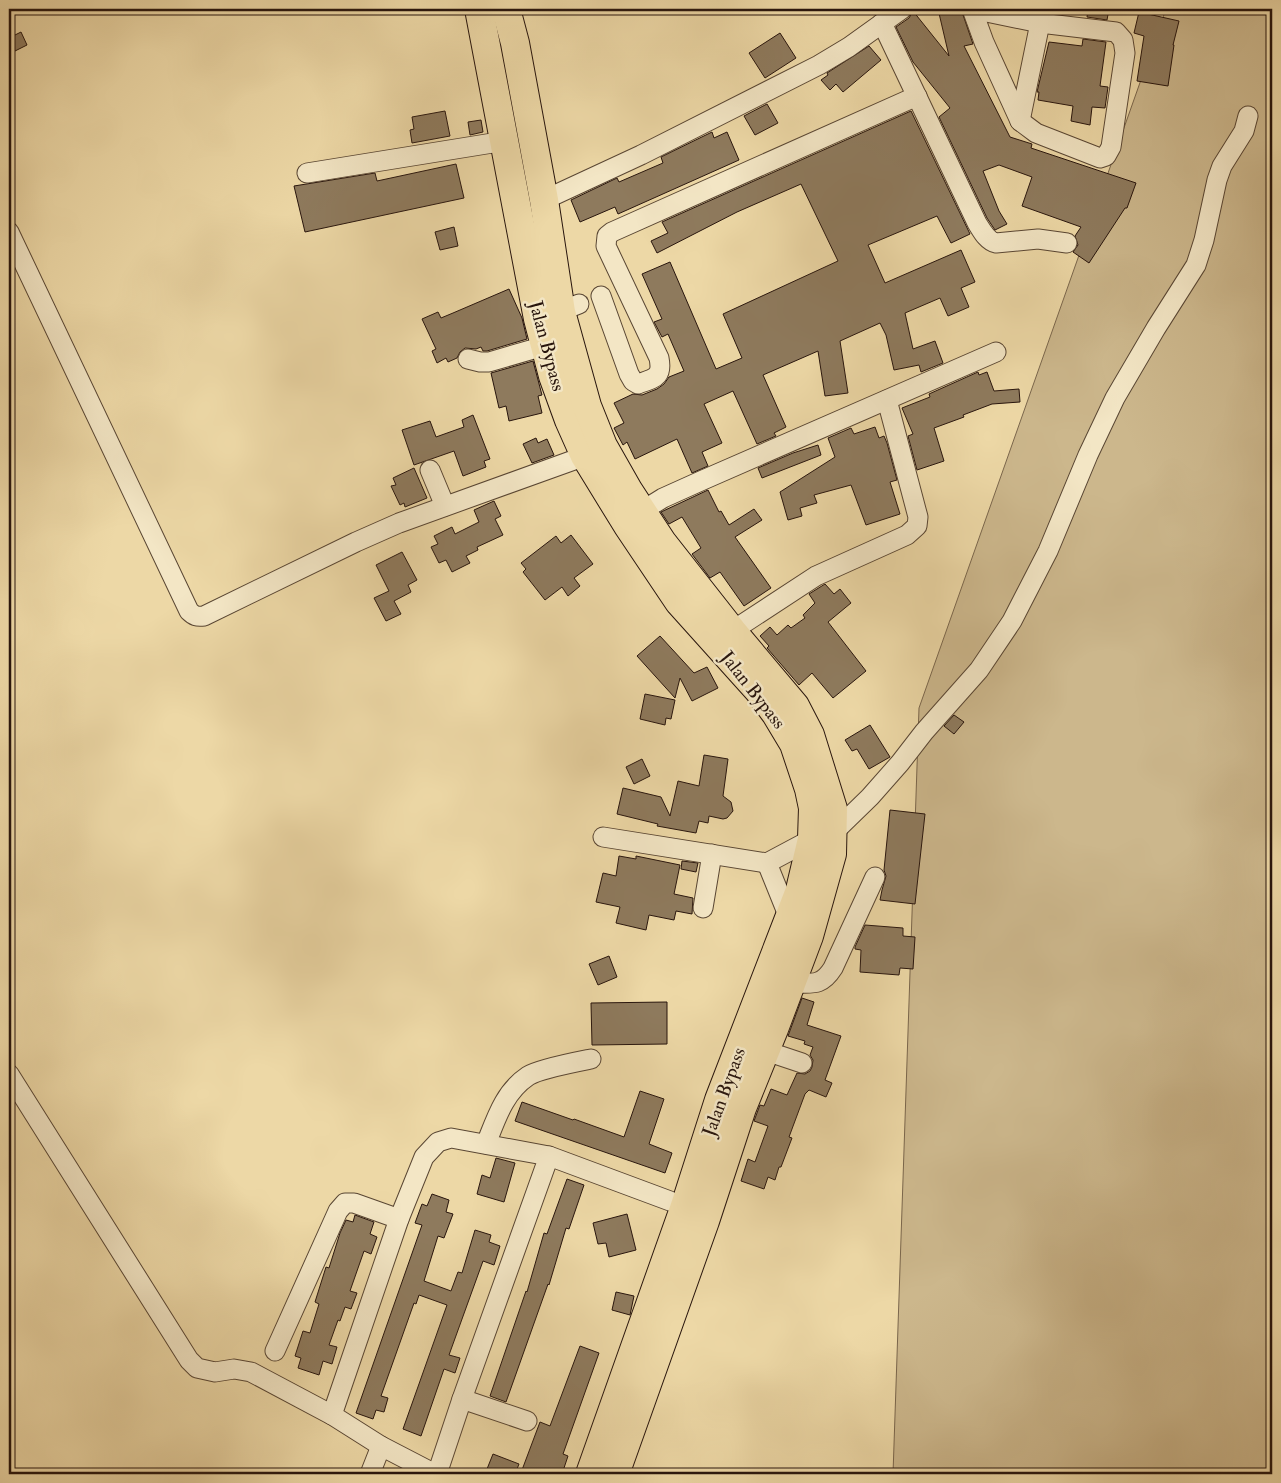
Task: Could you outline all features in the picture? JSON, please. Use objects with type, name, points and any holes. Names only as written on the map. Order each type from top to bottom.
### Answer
[{"type":"highway","name":"Jalan Bypass","points":[[480,9],[505,141],[573,306]]},
{"type":"highway","name":"Jalan Bypass","points":[[506,9],[515,43],[544,200],[573,306],[587,406],[603,446],[662,542],[732,631],[795,706],[810,735],[828,788],[833,810],[800,890],[730,1104],[705,1221],[615,1474]]},
{"type":"highway","name":"Jalan Bypass","points":[[573,306],[544,346],[559,393],[585,456],[628,526],[679,602],[759,691],[776,714],[794,744],[809,789],[813,808],[832,854],[809,936],[766,1051],[730,1104],[678,1203],[590,1474]]},
{"type":"street","points":[[544,200],[641,156],[819,65],[850,47],[902,9]]},
{"type":"street","points":[[972,9],[1040,23],[1116,32],[1123,40],[1125,53],[1111,147],[1106,156],[1100,158],[1036,133],[1020,121],[984,42],[972,9]]},
{"type":"street","points":[[882,23],[977,223],[991,242],[996,244],[1038,239],[1067,243]]},
{"type":"street","points":[[1020,121],[1040,23]]},
{"type":"street","points":[[625,287],[573,306],[633,381],[638,384],[655,378],[660,367],[659,358],[606,246],[607,236],[612,232],[916,96]]},
{"type":"street","points":[[603,837],[767,863],[823,835],[859,808],[979,670],[1012,621],[1048,551],[1088,455],[1115,398],[1196,265],[1204,240],[1216,180],[1222,166],[1244,131],[1248,116]]},
{"type":"street","points":[[307,173],[505,141]]},
{"type":"street","points":[[9,232],[189,611],[199,617],[399,523],[585,456]]},
{"type":"street","points":[[468,359],[489,362],[544,346]]},
{"type":"street","points":[[642,511],[664,498],[703,480],[996,352]]},
{"type":"street","points":[[732,631],[816,576],[907,534],[917,526],[918,517],[887,400]]},
{"type":"street","points":[[430,470],[445,506]]},
{"type":"street","points":[[703,908],[712,854]]},
{"type":"street","points":[[767,863],[790,920]]},
{"type":"street","points":[[792,983],[820,983],[828,976],[875,877]]},
{"type":"street","points":[[766,1051],[802,1063]]},
{"type":"street","points":[[486,1144],[512,1089],[530,1075],[591,1059]]},
{"type":"street","points":[[9,1074],[189,1360],[197,1368],[215,1372],[234,1369],[251,1372],[332,1415],[381,1446],[436,1474],[549,1156]]},
{"type":"street","points":[[332,1415],[399,1219],[424,1157],[438,1142],[451,1138],[549,1156],[678,1203]]},
{"type":"street","points":[[275,1351],[341,1207],[345,1203],[354,1202],[399,1219]]},
{"type":"street","points":[[462,1399],[528,1421]]},
{"type":"street","points":[[370,1474],[381,1446]]},
{"type":"shaded area","points":[[1166,9],[1272,9],[1272,1474],[893,1474],[919,708]]},
{"type":"building","points":[[938,9],[961,9],[973,44],[964,46],[1010,137],[1032,144],[1031,148],[1136,183],[1127,208],[1125,208],[1089,263],[1073,252],[1078,245],[1075,236],[1081,227],[1022,206],[1032,177],[999,165],[983,171],[999,211],[1007,224],[995,230],[987,218],[939,117],[950,108],[913,62],[896,27],[909,18],[913,11],[949,56]]},
{"type":"building","points":[[1088,9],[1109,9],[1107,20],[1087,17]]},
{"type":"building","points":[[1139,12],[1179,21],[1173,45],[1168,86],[1137,81],[1144,36],[1134,33]]},
{"type":"building","points":[[21,32],[27,45],[9,54],[9,38]]},
{"type":"building","points":[[780,33],[796,58],[765,78],[749,53]]},
{"type":"building","points":[[1083,39],[1106,42],[1100,86],[1108,87],[1105,108],[1092,107],[1090,125],[1071,121],[1073,106],[1038,100],[1039,92],[1037,92],[1049,42],[1082,46]]},
{"type":"building","points":[[869,46],[881,60],[843,92],[836,84],[830,90],[821,80],[828,75],[827,73]]},
{"type":"building","points":[[767,104],[778,123],[755,135],[744,116]]},
{"type":"building","points":[[445,111],[450,136],[412,143],[410,130],[414,129],[412,117]]},
{"type":"building","points":[[911,111],[970,234],[951,243],[937,216],[868,245],[885,283],[961,250],[975,282],[961,288],[969,307],[948,316],[940,298],[905,313],[913,349],[935,341],[943,363],[921,372],[919,365],[894,370],[886,335],[880,323],[840,341],[848,393],[825,396],[818,351],[763,375],[786,427],[774,433],[776,436],[757,444],[733,391],[704,404],[722,443],[702,452],[708,466],[692,473],[677,439],[635,459],[627,442],[623,445],[614,428],[624,423],[614,403],[633,394],[642,395],[657,389],[669,377],[684,371],[668,334],[662,337],[654,322],[662,319],[642,274],[670,262],[716,369],[742,358],[723,314],[838,261],[801,184],[737,212],[657,253],[651,241],[668,233],[662,222]]},
{"type":"building","points":[[481,120],[483,132],[470,135],[468,122]]},
{"type":"building","points":[[712,132],[714,138],[727,132],[739,160],[618,214],[615,207],[580,222],[571,200],[617,178],[619,182],[663,163],[661,157]]},
{"type":"building","points":[[456,164],[464,198],[305,232],[294,186],[375,173],[377,181]]},
{"type":"building","points":[[454,227],[458,246],[440,250],[435,232]]},
{"type":"building","points":[[509,289],[522,318],[527,339],[487,351],[483,351],[481,347],[476,349],[465,348],[457,358],[448,362],[446,358],[437,363],[432,351],[436,349],[422,319],[438,312],[441,318]]},
{"type":"building","points":[[533,361],[542,395],[538,396],[542,413],[509,421],[506,406],[499,408],[491,373]]},
{"type":"building","points":[[978,372],[979,375],[987,372],[994,391],[1019,389],[1020,402],[992,404],[934,428],[944,461],[917,470],[908,436],[913,434],[902,408],[930,397],[929,394]]},
{"type":"building","points":[[473,415],[490,459],[484,461],[486,467],[463,476],[454,451],[414,465],[402,430],[430,421],[436,437],[464,427],[462,420]]},
{"type":"building","points":[[875,427],[879,438],[884,436],[887,443],[897,480],[890,482],[900,514],[866,525],[851,485],[814,495],[817,503],[800,508],[802,516],[788,520],[780,492],[835,457],[828,438],[851,428],[854,434]]},
{"type":"building","points":[[536,438],[538,443],[547,439],[554,455],[532,463],[523,444]]},
{"type":"building","points":[[818,445],[821,455],[762,478],[758,468]]},
{"type":"building","points":[[414,468],[427,498],[405,507],[404,503],[400,505],[391,486],[396,485],[393,478]]},
{"type":"building","points":[[708,490],[719,512],[721,511],[729,525],[754,509],[762,520],[735,537],[771,588],[744,606],[720,572],[710,578],[692,554],[701,548],[682,517],[669,524],[661,512]]},
{"type":"building","points":[[494,501],[501,516],[495,519],[503,535],[477,547],[478,550],[466,556],[470,563],[452,572],[446,560],[439,563],[431,547],[438,544],[434,536],[452,527],[455,534],[479,522],[474,510]]},
{"type":"building","points":[[571,535],[593,564],[574,578],[580,586],[568,596],[562,587],[545,600],[523,572],[526,569],[521,563],[556,536],[561,543]]},
{"type":"building","points":[[402,552],[417,580],[408,585],[411,592],[394,601],[401,614],[386,621],[374,598],[389,591],[376,565]]},
{"type":"building","points":[[825,584],[834,594],[840,589],[851,603],[828,622],[866,671],[833,698],[812,673],[799,685],[767,648],[769,646],[760,636],[770,627],[777,635],[788,625],[791,628],[805,618],[803,615],[815,603],[809,594]]},
{"type":"building","points":[[660,636],[694,673],[707,667],[718,688],[692,701],[680,678],[675,698],[637,656]]},
{"type":"building","points":[[645,694],[675,700],[671,719],[666,718],[665,725],[640,719]]},
{"type":"building","points":[[954,715],[964,722],[954,734],[944,726]]},
{"type":"building","points":[[870,725],[890,757],[869,769],[857,749],[852,751],[845,740]]},
{"type":"building","points":[[704,755],[728,759],[723,796],[731,802],[733,811],[727,818],[709,816],[708,823],[699,821],[696,833],[657,826],[658,824],[617,814],[623,788],[661,797],[670,816],[678,781],[699,786]]},
{"type":"building","points":[[642,759],[650,776],[634,784],[626,767]]},
{"type":"building","points":[[890,810],[925,814],[915,904],[880,900],[886,876],[884,870]]},
{"type":"building","points":[[619,856],[636,859],[636,856],[680,865],[674,894],[693,898],[692,914],[676,911],[674,920],[649,915],[646,930],[616,923],[620,907],[596,902],[603,873],[616,876]]},
{"type":"building","points":[[682,861],[698,863],[696,872],[681,869]]},
{"type":"building","points":[[865,925],[903,928],[903,936],[915,937],[913,969],[900,968],[899,975],[860,972],[861,950],[855,949],[855,947]]},
{"type":"building","points":[[609,956],[617,977],[598,985],[589,964]]},
{"type":"building","points":[[802,998],[814,1002],[807,1025],[841,1036],[825,1080],[832,1083],[826,1097],[809,1090],[805,1094],[789,1137],[792,1138],[781,1167],[779,1167],[775,1180],[768,1177],[764,1189],[741,1181],[748,1159],[755,1162],[768,1126],[754,1121],[760,1105],[764,1106],[771,1089],[787,1095],[797,1073],[805,1074],[812,1067],[813,1060],[810,1055],[813,1047],[804,1044],[805,1041],[788,1036]]},
{"type":"building","points":[[667,1002],[667,1044],[592,1045],[591,1003]]},
{"type":"building","points":[[640,1091],[664,1099],[649,1144],[672,1153],[665,1173],[515,1121],[522,1102],[624,1137]]},
{"type":"building","points":[[496,1158],[515,1163],[504,1202],[477,1194],[482,1175],[490,1178]]},
{"type":"building","points":[[567,1179],[584,1185],[569,1229],[566,1228],[549,1285],[506,1402],[490,1396],[527,1292],[544,1233],[547,1234]]},
{"type":"building","points":[[432,1194],[449,1200],[446,1212],[453,1214],[444,1238],[438,1236],[424,1281],[451,1291],[458,1272],[462,1273],[475,1230],[491,1235],[489,1242],[500,1246],[494,1265],[483,1261],[449,1355],[460,1358],[455,1373],[444,1369],[421,1436],[403,1429],[447,1305],[419,1295],[416,1304],[414,1303],[381,1396],[388,1398],[384,1412],[376,1410],[373,1419],[356,1413],[422,1225],[415,1223],[422,1204],[427,1206]]},
{"type":"building","points":[[627,1214],[636,1250],[609,1257],[606,1243],[598,1244],[593,1223]]},
{"type":"building","points":[[355,1215],[374,1222],[370,1234],[377,1237],[371,1254],[364,1251],[350,1291],[357,1293],[351,1309],[345,1307],[340,1321],[338,1320],[329,1345],[337,1347],[332,1364],[323,1361],[319,1375],[298,1368],[301,1358],[295,1356],[303,1331],[310,1333],[319,1304],[315,1302],[326,1267],[329,1268],[340,1233],[346,1220],[353,1222]]},
{"type":"building","points":[[616,1292],[634,1296],[630,1315],[612,1310]]},
{"type":"building","points":[[580,1346],[599,1353],[563,1454],[568,1456],[563,1471],[558,1469],[556,1474],[533,1474],[522,1470],[540,1422],[550,1426]]},
{"type":"building","points":[[493,1454],[519,1464],[515,1474],[485,1474]]}]
